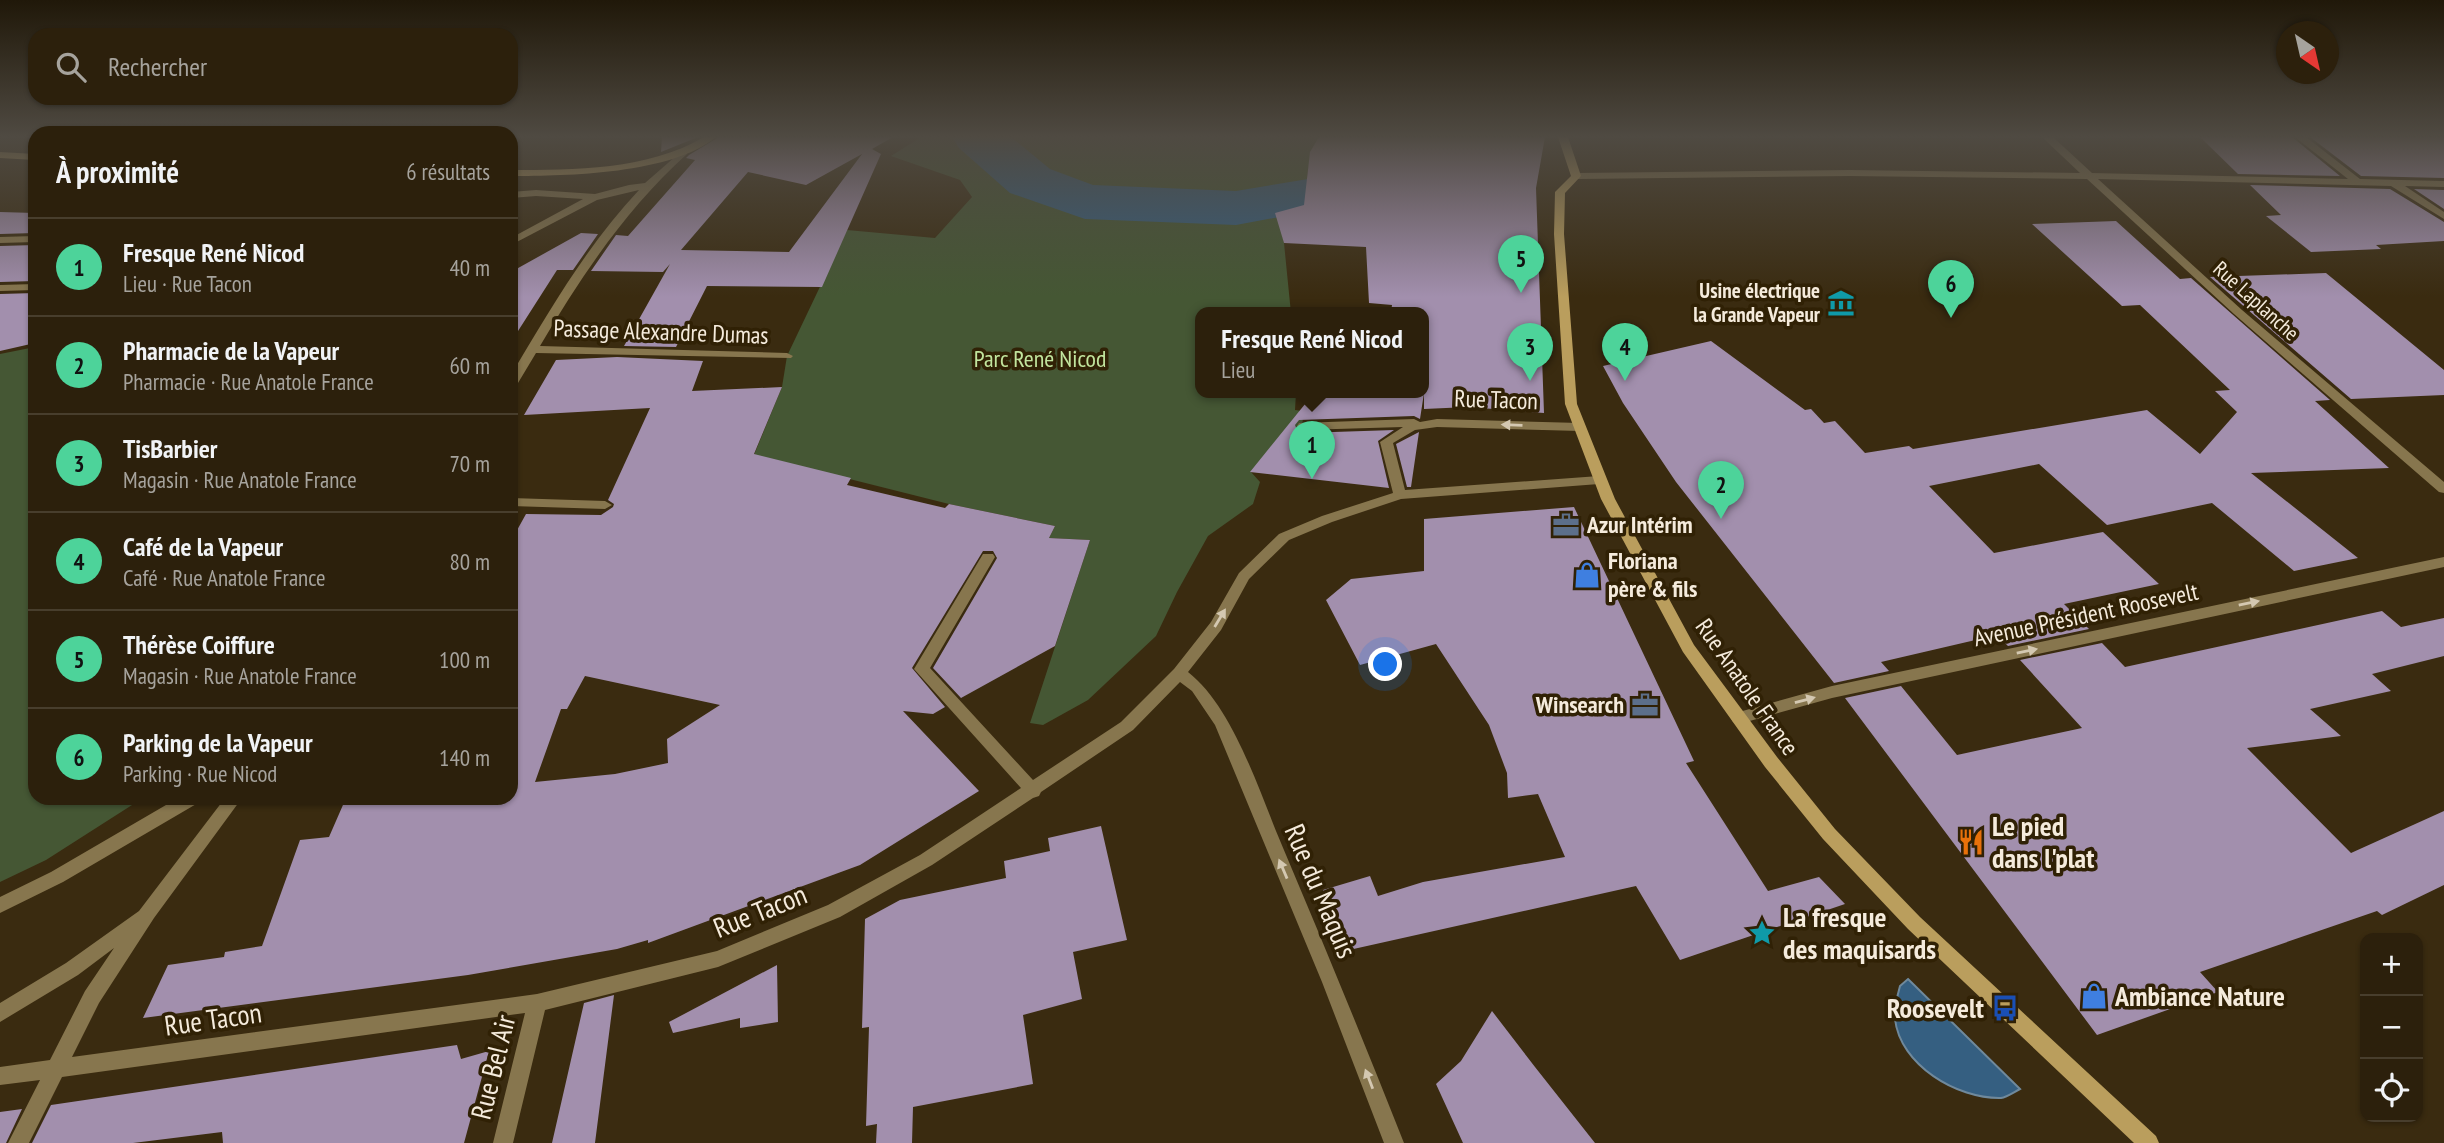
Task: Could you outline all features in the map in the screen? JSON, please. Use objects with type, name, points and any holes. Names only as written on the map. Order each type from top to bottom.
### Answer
[{"type":"main road","name":"Rue Anatole France","points":[[1562,190],[1559,234],[1571,404],[1599,480],[1688,648],[1829,834],[1914,923],[2149,1143]]},
{"type":"street","points":[[518,238],[595,197],[619,190]]},
{"type":"street","points":[[518,373],[582,270],[645,190]]},
{"type":"street","name":"Rue Laplanche","points":[[2105,190],[2238,312],[2444,489]]},
{"type":"street","points":[[2406,190],[2444,215]]},
{"type":"street","points":[[518,194],[536,192],[595,197]]},
{"type":"street","points":[[0,240],[28,239]]},
{"type":"street","points":[[0,288],[28,287]]},
{"type":"street","name":"Passage Alexandre Dumas","points":[[533,349],[787,356]]},
{"type":"street","points":[[1303,426],[1437,423]]},
{"type":"street","name":"Rue Tacon","points":[[1400,495],[1386,442],[1412,427],[1437,423],[1580,427]]},
{"type":"street","name":"Rue Tacon","points":[[0,1076],[537,1003],[718,959],[834,911],[926,860],[1127,726],[1179,673],[1216,626],[1244,576],[1284,537],[1327,519],[1400,495],[1599,480]]},
{"type":"street","points":[[518,502],[605,505]]},
{"type":"street","points":[[988,557],[922,669],[1033,791]]},
{"type":"street","name":"Avenue Président Roosevelt","points":[[1739,718],[1832,692],[2444,562]]},
{"type":"street","name":"Rue du Maquis","points":[[1179,673],[1197,687],[1222,723],[1332,982],[1394,1143]]},
{"type":"street","points":[[0,905],[57,877],[180,805]]},
{"type":"street","points":[[18,1143],[92,996],[148,912],[229,805]]},
{"type":"street","points":[[0,1013],[72,969],[148,912]]},
{"type":"street","name":"Rue Bel Air","points":[[503,1143],[537,1003]]},
{"type":"green space","name":"Parc René Nicod","points":[[967,190],[1306,190],[1305,204],[1277,213],[1284,243],[1290,307],[1195,307],[1195,398],[1296,398],[1295,410],[1303,411],[1302,441],[1251,472],[1260,482],[1253,504],[1208,536],[1156,636],[1088,700],[1043,725],[1030,723],[1090,540],[1049,538],[1055,526],[949,504],[754,455],[782,387],[787,356],[847,230],[935,238],[972,197]]},
{"type":"green space","points":[[28,348],[28,805],[132,805],[46,860],[0,882],[0,354]]},
{"type":"water","points":[[1908,979],[2020,1089],[2001,1098],[1967,1093],[1949,1086],[1919,1064],[1907,1051],[1899,1036],[1895,1019],[1900,986]]},
{"type":"building","points":[[668,190],[732,190],[681,250],[789,252],[835,190],[865,190],[822,287],[707,286],[676,347],[624,346],[670,264],[663,272],[591,271],[616,235],[628,236]]},
{"type":"building","points":[[1306,190],[1536,190],[1544,413],[1468,407],[1424,409],[1424,398],[1429,398],[1429,307],[1392,307],[1369,303],[1366,247],[1284,243],[1275,213],[1304,205]]},
{"type":"building","points":[[2256,190],[2392,190],[2444,222],[2444,241],[2376,245],[2381,249],[2311,252],[2266,216],[2281,215]]},
{"type":"building","points":[[2416,190],[2444,190],[2444,209]]},
{"type":"building","points":[[0,212],[28,213],[28,233],[0,234]]},
{"type":"building","points":[[2116,221],[2180,279],[2191,278],[2330,400],[2315,401],[2389,468],[2251,473],[2358,558],[2294,571],[2212,503],[2107,525],[2039,464],[1929,486],[1994,553],[2103,532],[2159,584],[2064,604],[2089,629],[2008,646],[1997,635],[1881,662],[1889,671],[1834,683],[1676,482],[1623,403],[1603,366],[1711,341],[1805,410],[1811,409],[1824,423],[1835,421],[1865,453],[1909,446],[1913,449],[2147,410],[2200,454],[2237,412],[2215,391],[2230,390],[2140,305],[2122,306],[2032,224]]},
{"type":"building","points":[[581,233],[598,234],[573,270],[557,270],[518,331],[518,268]]},
{"type":"building","points":[[28,245],[28,281],[0,282],[0,246]]},
{"type":"building","points":[[2326,273],[2444,370],[2444,395],[2351,399],[2210,277]]},
{"type":"building","points":[[28,293],[28,345],[0,351],[0,294]]},
{"type":"building","points":[[617,357],[703,361],[692,391],[782,387],[754,454],[851,478],[847,485],[945,508],[949,504],[1055,526],[1049,538],[1090,540],[1055,646],[961,698],[933,668],[997,558],[993,551],[983,551],[912,668],[945,707],[933,714],[903,711],[979,791],[860,865],[648,943],[648,940],[617,949],[468,975],[143,1018],[168,965],[224,957],[225,952],[262,946],[300,840],[329,837],[343,805],[518,805],[518,528],[526,514],[601,515],[613,507],[614,504],[608,500],[650,408],[524,415],[556,360]],"holes":[[[585,676],[720,705],[667,739],[668,763],[615,774],[535,782],[561,709],[567,709]]]},
{"type":"building","points":[[1310,398],[1423,398],[1420,419],[1414,416],[1299,420],[1295,425],[1297,430],[1303,433],[1394,430],[1378,441],[1389,488],[1250,472]]},
{"type":"building","points":[[1419,432],[1411,487],[1407,487],[1396,444]]},
{"type":"building","points":[[1574,507],[1694,761],[1686,763],[1768,891],[1819,877],[1845,904],[1680,960],[1636,886],[1349,950],[1323,890],[1370,876],[1378,896],[1423,882],[1565,857],[1538,794],[1508,798],[1507,773],[1489,725],[1436,644],[1360,665],[1326,600],[1351,579],[1424,571],[1424,519]]},
{"type":"building","points":[[2382,611],[2401,627],[2444,618],[2444,656],[2372,674],[2391,691],[2310,709],[2341,736],[2247,748],[2351,853],[2444,811],[2444,885],[2382,915],[2377,911],[2200,972],[2218,992],[2097,1035],[1845,698],[1901,686],[1957,755],[2082,728],[2020,660],[2102,643],[2125,667]]},
{"type":"building","points":[[1101,826],[1127,940],[1073,952],[1082,999],[1023,1015],[1033,1084],[913,1107],[912,1143],[876,1143],[877,1124],[866,1126],[869,1027],[862,1028],[865,919],[900,900],[1006,878],[1004,861],[1050,851],[1048,838]]},
{"type":"building","points":[[777,965],[778,1022],[740,1028],[740,1018],[673,1033],[669,1022]]},
{"type":"building","points":[[614,995],[595,1143],[552,1143],[584,1003]]},
{"type":"building","points":[[1492,1011],[1595,1143],[1463,1143],[1436,1084],[1461,1061]]},
{"type":"building","points":[[457,1045],[461,1059],[489,1051],[464,1143],[223,1143],[222,1132],[133,1143],[32,1143],[51,1105]]},
{"type":"building","points":[[22,1109],[6,1143],[0,1143],[0,1112]]},
{"type":"waterway","points":[[1054,190],[1085,202],[1236,208],[1308,196]]},
{"type":"place","name":"Thérèse Coiffure","points":[[1521,293]]},
{"type":"place","name":"Usine électrique la Grande Vapeur","points":[[1841,303]]},
{"type":"place","name":"Parking de la Vapeur","points":[[1951,318]]},
{"type":"place","name":"TisBarbier","points":[[1530,381]]},
{"type":"place","name":"Café de la Vapeur","points":[[1625,381]]},
{"type":"place","name":"Fresque René Nicod","points":[[1312,479]]},
{"type":"place","name":"Pharmacie de la Vapeur","points":[[1721,519]]},
{"type":"place","name":"Azur Intérim","points":[[1566,525]]},
{"type":"place","name":"Floriana père & fils","points":[[1587,575]]},
{"type":"place","name":"Winsearch","points":[[1645,705]]},
{"type":"place","name":"Le pied dans l'plat","points":[[1971,842]]},
{"type":"place","name":"La fresque des maquisards","points":[[1762,933]]},
{"type":"place","name":"Ambiance Nature","points":[[2094,996]]},
{"type":"place","name":"Roosevelt","points":[[2005,1008]]}]
